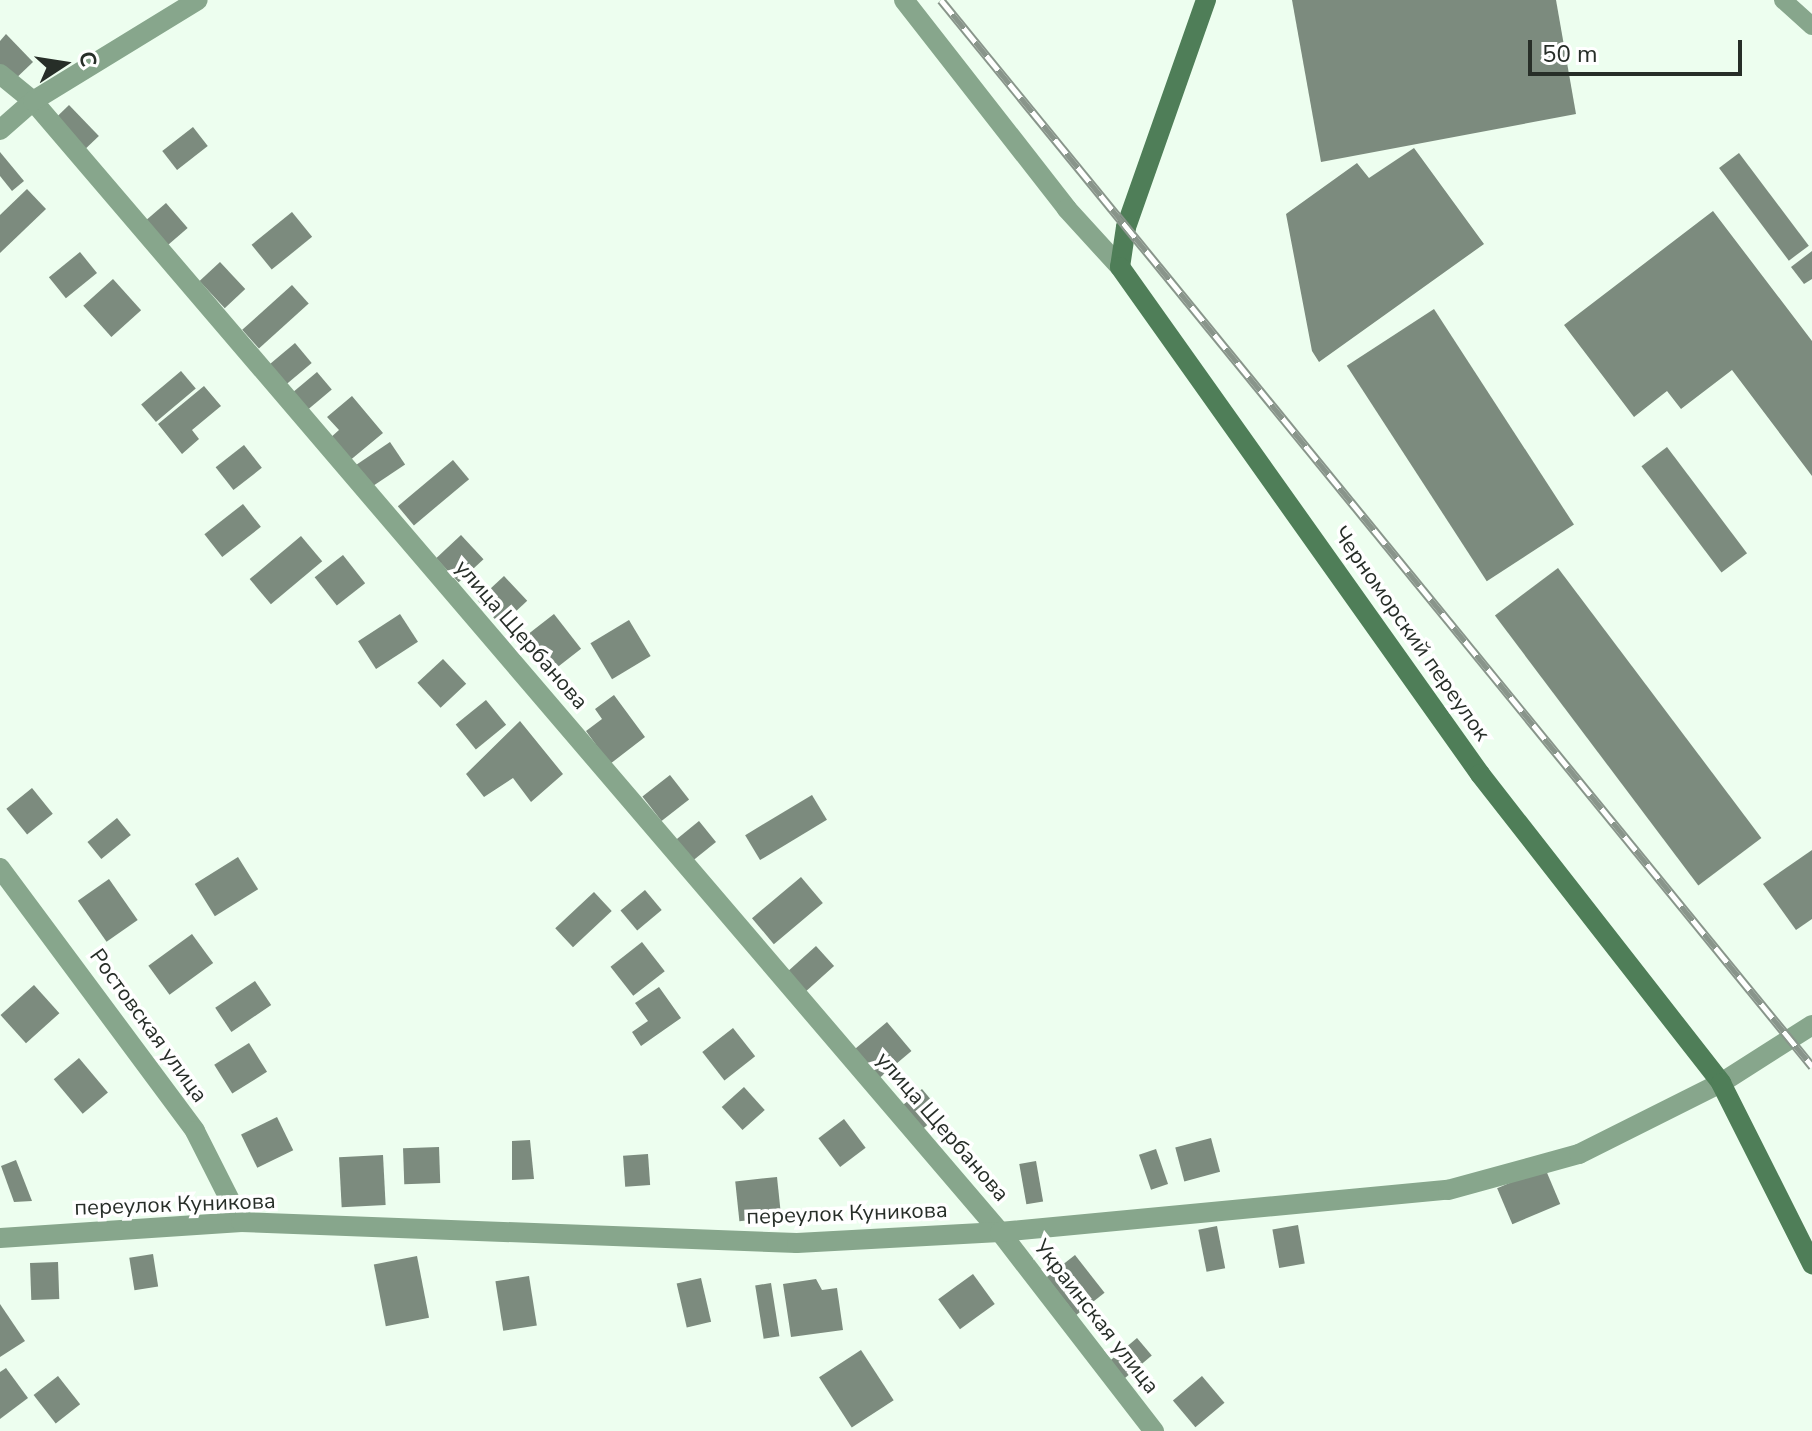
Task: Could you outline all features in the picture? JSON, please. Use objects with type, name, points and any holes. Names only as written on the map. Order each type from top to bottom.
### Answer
[{"type":"street","points":[[0,130],[33,101],[198,0]]},
{"type":"street","points":[[904,0],[1067,209],[1120,267]]},
{"type":"street","points":[[1120,267],[1126,227],[1206,0]]},
{"type":"street","name":"улица Щербанова","points":[[0,74],[33,101],[1000,1232]]},
{"type":"street","name":"Черноморский переулок","points":[[1120,267],[1480,774],[1721,1083],[1812,1264]]},
{"type":"street","name":"Ростовская улица","points":[[0,868],[195,1131],[241,1222]]},
{"type":"street","name":"переулок Куникова","points":[[0,1238],[241,1222],[797,1243],[1000,1232],[1448,1190],[1579,1154],[1721,1083],[1812,1025]]},
{"type":"street","name":"Украинская улица","points":[[1000,1232],[1154,1431]]},
{"type":"lane","points":[[1783,0],[1812,26]]},
{"type":"building","points":[[1292,0],[1556,0],[1576,114],[1321,162]]},
{"type":"building","points":[[6,34],[33,62],[10,84],[0,74],[0,41]]},
{"type":"building","points":[[69,105],[99,136],[84,150],[55,119]]},
{"type":"building","points":[[193,127],[208,146],[177,170],[162,151]]},
{"type":"building","points":[[1414,148],[1484,244],[1319,362],[1312,351],[1286,214],[1357,163],[1369,178]]},
{"type":"building","points":[[0,152],[24,181],[12,191],[0,176]]},
{"type":"building","points":[[1739,153],[1809,246],[1789,261],[1719,168]]},
{"type":"building","points":[[27,189],[46,209],[0,253],[0,215]]},
{"type":"building","points":[[166,203],[188,228],[167,246],[145,221]]},
{"type":"building","points":[[1713,211],[1812,341],[1812,476],[1732,370],[1681,409],[1667,391],[1634,417],[1564,325]]},
{"type":"building","points":[[292,212],[312,237],[272,270],[252,245]]},
{"type":"building","points":[[1812,251],[1812,279],[1804,284],[1791,267]]},
{"type":"building","points":[[80,252],[97,273],[66,298],[49,277]]},
{"type":"building","points":[[220,262],[245,289],[225,308],[200,281]]},
{"type":"building","points":[[113,279],[141,310],[111,337],[83,306]]},
{"type":"building","points":[[292,285],[309,304],[259,348],[242,330]]},
{"type":"building","points":[[1434,309],[1574,525],[1487,581],[1347,366]]},
{"type":"building","points":[[295,343],[312,363],[285,385],[268,365]]},
{"type":"building","points":[[181,371],[196,389],[156,422],[141,404]]},
{"type":"building","points":[[317,372],[332,390],[307,411],[292,393]]},
{"type":"building","points":[[204,386],[221,406],[192,430],[199,439],[182,454],[158,424]]},
{"type":"building","points":[[352,396],[383,433],[348,462],[329,439],[339,430],[327,417]]},
{"type":"building","points":[[390,442],[405,464],[371,487],[356,465]]},
{"type":"building","points":[[244,445],[262,468],[233,490],[216,467]]},
{"type":"building","points":[[1667,447],[1747,553],[1721,572],[1641,466]]},
{"type":"building","points":[[453,460],[469,479],[414,525],[398,506]]},
{"type":"building","points":[[243,504],[261,527],[222,557],[204,534]]},
{"type":"building","points":[[461,535],[484,559],[459,582],[436,558]]},
{"type":"building","points":[[301,536],[322,561],[271,604],[250,579]]},
{"type":"building","points":[[343,555],[365,583],[337,606],[315,577]]},
{"type":"building","points":[[1558,568],[1761,838],[1698,885],[1495,616]]},
{"type":"building","points":[[504,576],[527,601],[501,625],[478,601]]},
{"type":"building","points":[[400,614],[418,642],[376,669],[358,641]]},
{"type":"building","points":[[554,614],[581,649],[546,676],[519,641]]},
{"type":"building","points":[[629,620],[651,656],[612,679],[590,643]]},
{"type":"building","points":[[443,659],[466,684],[441,708],[417,683]]},
{"type":"building","points":[[614,695],[645,737],[610,764],[586,731],[602,719],[595,709]]},
{"type":"building","points":[[486,700],[506,725],[476,749],[456,725]]},
{"type":"building","points":[[520,721],[563,774],[531,802],[513,778],[484,797],[466,774]]},
{"type":"building","points":[[670,775],[689,799],[662,821],[642,797]]},
{"type":"building","points":[[32,788],[53,814],[27,834],[6,809]]},
{"type":"building","points":[[812,795],[827,820],[760,860],[745,835]]},
{"type":"building","points":[[117,818],[131,835],[101,859],[87,842]]},
{"type":"building","points":[[699,821],[716,842],[693,861],[676,840]]},
{"type":"building","points":[[1812,850],[1812,919],[1796,930],[1763,884]]},
{"type":"building","points":[[238,857],[258,889],[215,916],[195,884]]},
{"type":"building","points":[[801,877],[823,903],[774,944],[752,918]]},
{"type":"building","points":[[109,879],[138,920],[107,942],[78,901]]},
{"type":"building","points":[[645,890],[662,910],[637,930],[620,911]]},
{"type":"building","points":[[594,892],[612,911],[573,947],[555,928]]},
{"type":"building","points":[[192,934],[213,963],[169,995],[148,966]]},
{"type":"building","points":[[642,942],[665,971],[633,996],[610,967]]},
{"type":"building","points":[[816,946],[834,966],[804,993],[786,973]]},
{"type":"building","points":[[255,981],[271,1005],[231,1032],[215,1008]]},
{"type":"building","points":[[34,985],[59,1013],[26,1043],[1,1015]]},
{"type":"building","points":[[659,987],[681,1018],[641,1046],[632,1032],[648,1021],[635,1003]]},
{"type":"building","points":[[887,1022],[911,1051],[878,1079],[854,1050]]},
{"type":"building","points":[[733,1028],[755,1056],[724,1080],[702,1052]]},
{"type":"building","points":[[249,1043],[267,1072],[232,1094],[214,1065]]},
{"type":"building","points":[[79,1058],[108,1092],[83,1114],[54,1079]]},
{"type":"building","points":[[744,1087],[765,1110],[742,1130],[722,1107]]},
{"type":"building","points":[[922,1089],[942,1113],[920,1131],[901,1107]]},
{"type":"building","points":[[277,1117],[293,1150],[257,1168],[241,1135]]},
{"type":"building","points":[[844,1119],[866,1148],[840,1167],[818,1138]]},
{"type":"building","points":[[1211,1138],[1220,1172],[1184,1181],[1175,1148]]},
{"type":"building","points":[[530,1140],[534,1179],[512,1180],[512,1141]]},
{"type":"building","points":[[439,1147],[440,1183],[404,1184],[403,1148]]},
{"type":"building","points":[[1156,1149],[1168,1184],[1151,1190],[1139,1155]]},
{"type":"building","points":[[648,1154],[650,1185],[625,1187],[623,1156]]},
{"type":"building","points":[[383,1155],[386,1205],[342,1207],[339,1157]]},
{"type":"building","points":[[16,1160],[32,1201],[14,1202],[1,1166]]},
{"type":"building","points":[[1036,1161],[1043,1201],[1026,1204],[1019,1164]]},
{"type":"building","points":[[1545,1168],[1560,1204],[1512,1224],[1497,1188]]},
{"type":"building","points":[[777,1177],[781,1217],[739,1221],[735,1181]]},
{"type":"building","points":[[1298,1225],[1305,1263],[1279,1268],[1272,1230]]},
{"type":"building","points":[[1217,1226],[1225,1268],[1207,1272],[1198,1230]]},
{"type":"building","points":[[153,1254],[158,1287],[134,1290],[129,1258]]},
{"type":"building","points":[[1075,1255],[1105,1293],[1076,1315],[1047,1277]]},
{"type":"building","points":[[417,1256],[429,1318],[386,1326],[374,1264]]},
{"type":"building","points":[[58,1262],[59,1299],[31,1300],[30,1263]]},
{"type":"building","points":[[973,1274],[995,1304],[960,1329],[938,1299]]},
{"type":"building","points":[[529,1276],[537,1325],[503,1331],[495,1281]]},
{"type":"building","points":[[701,1278],[711,1322],[687,1327],[677,1284]]},
{"type":"building","points":[[816,1279],[822,1290],[837,1288],[843,1330],[791,1337],[783,1284]]},
{"type":"building","points":[[771,1283],[779,1336],[764,1339],[755,1286]]},
{"type":"building","points":[[0,1304],[25,1341],[0,1357]]},
{"type":"building","points":[[1137,1338],[1152,1356],[1121,1381],[1106,1364]]},
{"type":"building","points":[[861,1350],[894,1400],[852,1428],[819,1377]]},
{"type":"building","points":[[6,1368],[28,1398],[0,1419],[0,1372]]},
{"type":"building","points":[[58,1376],[80,1404],[56,1423],[34,1395]]},
{"type":"building","points":[[1202,1376],[1224,1403],[1195,1427],[1173,1400]]},
{"type":"railway","points":[[941,0],[1812,1066]]}]
